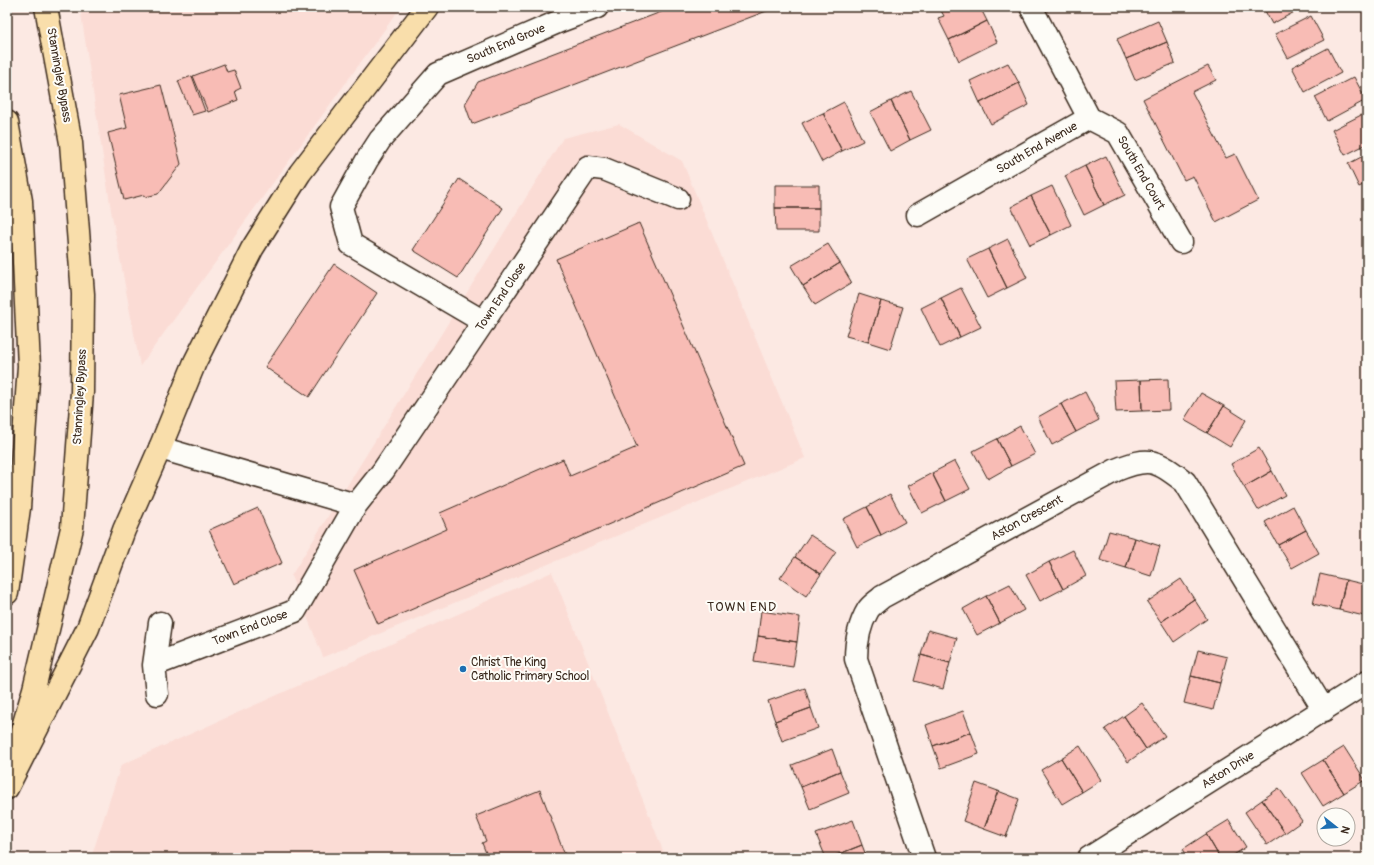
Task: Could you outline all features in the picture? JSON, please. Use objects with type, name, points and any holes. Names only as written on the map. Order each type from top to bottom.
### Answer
[{"type":"main road","name":"Stanningley Bypass","points":[[7,782],[34,689],[72,528],[82,392],[83,294],[71,143],[46,7]]},
{"type":"main road","points":[[7,788],[88,628],[124,530],[160,448],[195,362],[252,250],[300,173],[427,7]]},
{"type":"main road","points":[[7,122],[20,201],[29,366],[20,508],[7,594]]},
{"type":"street","name":"South End Grove","points":[[484,322],[351,244],[341,207],[380,140],[438,74],[560,21],[597,7]]},
{"type":"street","name":"South End Avenue","points":[[918,215],[1089,118],[1031,7]]},
{"type":"street","name":"South End Court","points":[[1089,118],[1118,133],[1181,242]]},
{"type":"street","name":"Town End Close","points":[[154,666],[295,610],[356,505],[384,471],[588,167],[604,169],[678,199]]},
{"type":"street","points":[[160,448],[356,505]]},
{"type":"street","name":"Aston Crescent","points":[[924,858],[856,659],[856,647],[859,630],[868,610],[882,597],[1116,470],[1132,464],[1151,461],[1167,468],[1185,482],[1324,710]]},
{"type":"street","points":[[156,694],[154,666],[160,623]]},
{"type":"street","name":"Aston Drive","points":[[1089,858],[1367,682]]},
{"type":"shaded area","points":[[80,7],[401,7],[140,366],[111,210]]},
{"type":"shaded area","points":[[619,124],[682,161],[805,458],[323,657],[291,576],[563,138]]},
{"type":"shaded area","name":"Christ The King Catholic Primary School","points":[[552,572],[666,858],[91,858],[121,765]]},
{"type":"building","points":[[674,7],[777,7],[472,124],[465,104],[478,82]]},
{"type":"building","points":[[939,7],[980,7],[987,21],[949,40],[938,18],[944,16]]},
{"type":"building","points":[[1263,7],[1304,7],[1272,24]]},
{"type":"building","points":[[1311,16],[1324,40],[1288,58],[1275,34]]},
{"type":"building","points":[[987,21],[997,42],[959,61],[949,40]]},
{"type":"building","points":[[1158,21],[1167,42],[1126,59],[1117,39]]},
{"type":"building","points":[[1167,42],[1175,63],[1135,80],[1126,59]]},
{"type":"building","points":[[1328,48],[1341,73],[1305,92],[1292,67]]},
{"type":"building","points":[[1008,63],[1019,83],[980,103],[970,81]]},
{"type":"building","points":[[224,64],[227,72],[234,70],[241,88],[235,91],[238,100],[208,112],[193,76]]},
{"type":"building","points":[[1208,66],[1216,80],[1192,92],[1226,158],[1235,154],[1258,200],[1216,222],[1193,176],[1184,180],[1143,99]]},
{"type":"building","points":[[192,76],[205,111],[192,115],[178,81]]},
{"type":"building","points":[[1354,77],[1366,100],[1327,121],[1315,97]]},
{"type":"building","points":[[1019,83],[1029,105],[991,124],[980,103]]},
{"type":"building","points":[[161,85],[181,164],[158,194],[145,197],[144,195],[124,200],[108,133],[127,128],[119,95]]},
{"type":"building","points":[[911,91],[931,130],[910,140],[891,101]]},
{"type":"building","points":[[891,101],[910,140],[890,151],[870,112]]},
{"type":"building","points":[[844,102],[863,141],[842,151],[823,113]]},
{"type":"building","points":[[1367,112],[1367,144],[1345,155],[1332,130]]},
{"type":"building","points":[[823,113],[842,151],[822,162],[802,123]]},
{"type":"building","points":[[1367,154],[1367,183],[1359,187],[1348,164]]},
{"type":"building","points":[[1106,156],[1125,195],[1104,205],[1085,166]]},
{"type":"building","points":[[1085,166],[1104,205],[1084,215],[1065,176]]},
{"type":"building","points":[[459,179],[503,208],[458,278],[413,250]]},
{"type":"building","points":[[775,185],[819,185],[819,208],[775,208]]},
{"type":"building","points":[[1052,186],[1071,225],[1051,235],[1031,196]]},
{"type":"building","points":[[1031,196],[1051,235],[1030,245],[1011,207]]},
{"type":"building","points":[[775,208],[819,208],[819,231],[776,231]]},
{"type":"building","points":[[639,223],[744,466],[378,624],[354,570],[447,529],[440,513],[563,459],[570,476],[637,447],[556,259]]},
{"type":"building","points":[[1008,239],[1027,278],[1007,288],[988,249]]},
{"type":"building","points":[[828,244],[840,263],[803,286],[791,266]]},
{"type":"building","points":[[988,249],[1007,288],[987,298],[967,259]]},
{"type":"building","points":[[840,263],[852,283],[815,305],[803,286]]},
{"type":"building","points":[[334,264],[377,293],[309,397],[265,367]]},
{"type":"building","points":[[961,288],[981,327],[960,337],[941,298]]},
{"type":"building","points":[[859,294],[881,301],[868,342],[846,336]]},
{"type":"building","points":[[941,298],[960,337],[940,347],[921,308]]},
{"type":"building","points":[[881,301],[903,307],[890,349],[868,342]]},
{"type":"building","points":[[1168,379],[1169,410],[1142,411],[1141,380]]},
{"type":"building","points":[[1141,380],[1142,411],[1116,412],[1114,381]]},
{"type":"building","points":[[1085,392],[1099,420],[1076,432],[1061,404]]},
{"type":"building","points":[[1201,393],[1224,406],[1207,433],[1184,420]]},
{"type":"building","points":[[1061,404],[1076,432],[1052,445],[1038,417]]},
{"type":"building","points":[[1224,406],[1246,420],[1230,447],[1207,433]]},
{"type":"building","points":[[1020,426],[1035,454],[1011,466],[997,439]]},
{"type":"building","points":[[997,439],[1011,466],[988,479],[973,451]]},
{"type":"building","points":[[1259,448],[1272,471],[1244,487],[1231,464]]},
{"type":"building","points":[[955,461],[970,489],[946,501],[932,473]]},
{"type":"building","points":[[1272,471],[1285,495],[1258,510],[1244,487]]},
{"type":"building","points":[[932,473],[946,501],[922,513],[908,486]]},
{"type":"building","points":[[890,494],[905,522],[881,535],[867,507]]},
{"type":"building","points":[[1293,506],[1306,530],[1278,545],[1265,522]]},
{"type":"building","points":[[867,507],[881,535],[857,547],[843,519]]},
{"type":"building","points":[[258,508],[282,563],[234,584],[209,530]]},
{"type":"building","points":[[1306,530],[1319,553],[1292,568],[1278,545]]},
{"type":"building","points":[[1109,531],[1135,538],[1126,568],[1100,560]]},
{"type":"building","points":[[810,535],[836,552],[821,574],[795,557]]},
{"type":"building","points":[[1135,538],[1160,546],[1151,576],[1126,568]]},
{"type":"building","points":[[1073,550],[1086,576],[1063,589],[1049,562]]},
{"type":"building","points":[[795,557],[821,574],[806,596],[780,578]]},
{"type":"building","points":[[1049,562],[1063,589],[1040,601],[1026,575]]},
{"type":"building","points":[[1320,574],[1346,580],[1339,610],[1313,604]]},
{"type":"building","points":[[1181,579],[1194,599],[1161,622],[1147,602]]},
{"type":"building","points":[[1346,580],[1367,585],[1367,605],[1364,616],[1339,610]]},
{"type":"building","points":[[1010,584],[1024,610],[1000,623],[986,596]]},
{"type":"building","points":[[986,596],[1000,623],[977,635],[963,609]]},
{"type":"building","points":[[1194,599],[1207,619],[1174,642],[1161,622]]},
{"type":"building","points":[[761,611],[800,617],[797,642],[758,636]]},
{"type":"building","points":[[928,630],[957,638],[950,663],[921,655]]},
{"type":"building","points":[[758,636],[797,642],[793,667],[754,661]]},
{"type":"building","points":[[1198,650],[1227,657],[1220,683],[1191,676]]},
{"type":"building","points":[[921,655],[950,663],[943,689],[914,681]]},
{"type":"building","points":[[1191,676],[1220,683],[1213,710],[1184,703]]},
{"type":"building","points":[[805,688],[811,708],[775,721],[768,701]]},
{"type":"building","points":[[1142,703],[1165,736],[1146,749],[1124,716]]},
{"type":"building","points":[[811,708],[818,728],[782,741],[775,721]]},
{"type":"building","points":[[963,711],[971,732],[933,746],[926,725]]},
{"type":"building","points":[[1124,716],[1146,749],[1128,762],[1105,729]]},
{"type":"building","points":[[971,732],[979,754],[941,768],[933,746]]},
{"type":"building","points":[[1367,735],[1367,745],[1363,738]]},
{"type":"building","points":[[1080,746],[1101,780],[1082,792],[1061,758]]},
{"type":"building","points":[[1344,747],[1365,780],[1344,793],[1323,760]]},
{"type":"building","points":[[832,749],[840,771],[801,787],[792,765]]},
{"type":"building","points":[[1061,758],[1082,792],[1062,804],[1041,770]]},
{"type":"building","points":[[1323,760],[1344,793],[1323,806],[1302,773]]},
{"type":"building","points":[[840,771],[849,793],[810,809],[801,787]]},
{"type":"building","points":[[976,783],[998,791],[984,829],[963,821]]},
{"type":"building","points":[[1279,788],[1302,821],[1285,833],[1262,800]]},
{"type":"building","points":[[540,790],[566,858],[488,858],[482,843],[486,841],[476,816]]},
{"type":"building","points":[[998,791],[1019,799],[1006,837],[984,829]]},
{"type":"building","points":[[1262,800],[1285,833],[1267,845],[1245,812]]},
{"type":"building","points":[[853,820],[862,845],[826,858],[816,834]]},
{"type":"building","points":[[1229,820],[1246,847],[1229,858],[1220,858],[1206,834]]},
{"type":"building","points":[[1206,834],[1220,858],[1188,858],[1183,849]]},
{"type":"building","points":[[862,845],[867,858],[829,858]]},
{"type":"place","name":"Christ The King Catholic Primary School","points":[[463,669]]},
{"type":"district","name":"TOWN END","points":[[742,607]]}]
